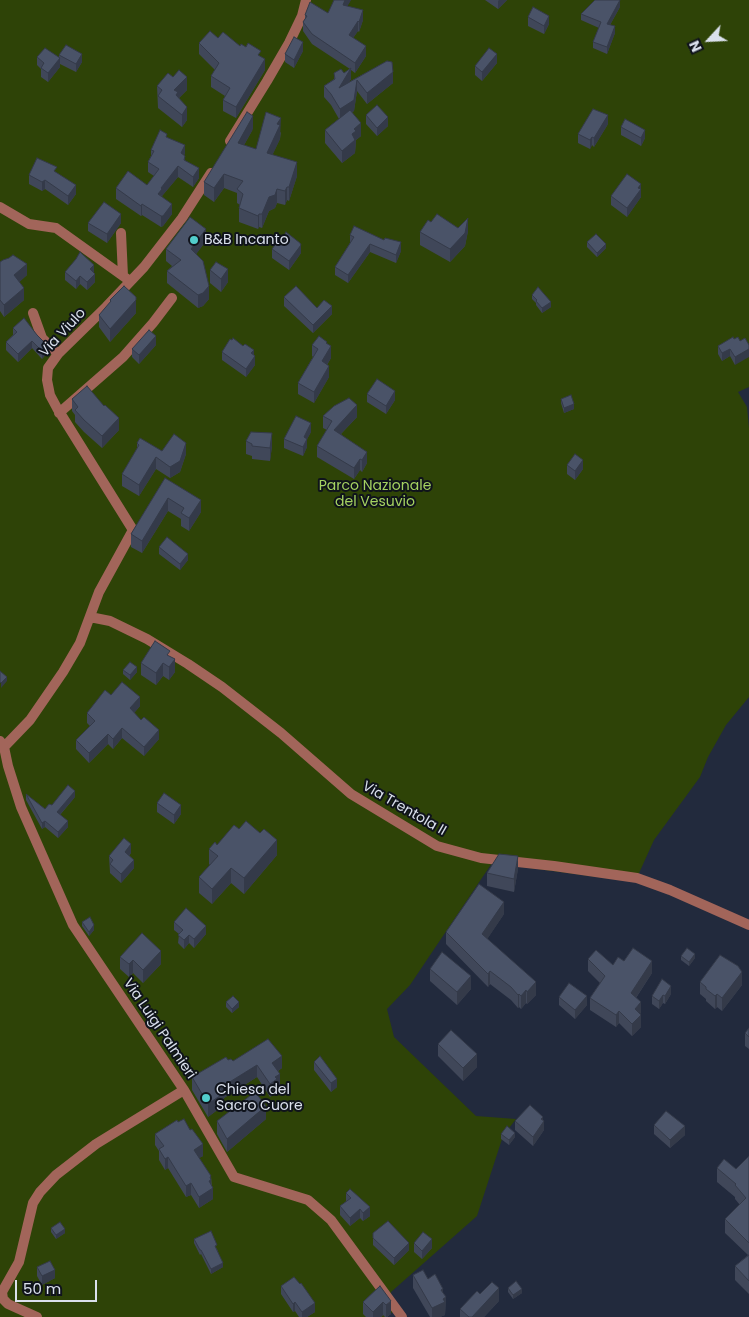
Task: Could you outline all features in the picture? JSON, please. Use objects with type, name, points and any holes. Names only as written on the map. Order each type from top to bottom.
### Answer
[{"type":"street","points":[[226,149],[268,81],[289,42],[302,16],[306,0]]},
{"type":"street","name":"Via Viulo","points":[[2,744],[30,720],[55,685],[80,643],[99,592],[133,530],[59,413],[50,395],[47,380],[48,368],[58,354],[127,278],[144,267],[182,218],[217,163]]},
{"type":"street","points":[[0,207],[30,224],[56,228],[127,278]]},
{"type":"street","points":[[122,232],[127,278]]},
{"type":"street","points":[[59,413],[124,357],[172,298]]},
{"type":"street","points":[[33,313],[42,338],[58,354]]},
{"type":"street","name":"Via Trentola II","points":[[90,617],[110,621],[147,639],[188,664],[222,687],[281,733],[351,794],[437,846],[481,858],[637,878],[670,890],[749,925]]},
{"type":"street","name":"Via Luigi Palmieri","points":[[2,744],[21,807],[73,925],[184,1090],[234,1177],[308,1200],[331,1220],[402,1317]]},
{"type":"street","points":[[36,1317],[8,1304],[3,1299],[2,1292],[19,1262],[30,1213],[36,1198],[56,1175],[96,1144],[184,1090]]},
{"type":"green space","name":"Parco Nazionale del Vesuvio","points":[[0,0],[749,0],[749,387],[738,392],[747,407],[749,428],[749,697],[726,725],[708,757],[700,777],[654,840],[635,882],[492,863],[410,985],[387,1009],[394,1037],[476,1116],[516,1119],[503,1136],[477,1216],[391,1292],[393,1312],[386,1317],[0,1317]]},
{"type":"building","points":[[334,0],[345,0],[343,5],[363,10],[359,22],[349,35],[366,46],[355,63],[312,34],[303,22],[307,16],[305,15],[310,2],[328,13]]},
{"type":"building","points":[[595,0],[620,0],[607,24],[615,26],[607,47],[593,42],[601,22],[581,14]]},
{"type":"building","points":[[533,7],[549,16],[544,26],[528,17]]},
{"type":"building","points":[[210,31],[218,38],[223,32],[240,46],[241,44],[246,47],[248,43],[261,51],[258,55],[265,59],[236,107],[223,100],[230,88],[211,76],[219,63],[199,43]]},
{"type":"building","points":[[294,37],[303,42],[294,60],[285,54]]},
{"type":"building","points":[[66,45],[82,54],[76,64],[59,55]]},
{"type":"building","points":[[45,48],[60,58],[48,73],[41,68],[44,63],[37,57]]},
{"type":"building","points":[[489,48],[497,54],[482,72],[475,66]]},
{"type":"building","points":[[387,61],[392,62],[393,72],[367,93],[357,80],[354,100],[340,109],[324,86],[335,79],[334,73],[341,69],[344,73],[351,68],[339,88]]},
{"type":"building","points":[[179,70],[187,77],[174,90],[178,92],[176,95],[187,107],[182,115],[158,96],[162,90],[157,86],[168,73],[173,77]]},
{"type":"building","points":[[377,105],[388,117],[377,128],[366,115]]},
{"type":"building","points":[[593,109],[608,115],[594,138],[592,137],[590,140],[578,134]]},
{"type":"building","points":[[350,110],[361,123],[354,129],[356,131],[352,134],[355,140],[342,151],[325,130]]},
{"type":"building","points":[[247,112],[253,116],[238,143],[256,149],[266,112],[281,118],[277,124],[280,125],[267,153],[297,162],[289,187],[285,191],[277,189],[275,195],[269,197],[262,214],[258,216],[239,208],[243,194],[237,189],[243,181],[224,174],[214,188],[204,182]]},
{"type":"building","points":[[625,119],[645,130],[641,138],[621,127]]},
{"type":"building","points":[[160,130],[167,134],[166,137],[185,145],[181,153],[185,156],[184,160],[199,168],[193,177],[178,166],[161,188],[158,194],[172,204],[163,216],[142,204],[141,206],[116,188],[128,171],[147,185],[159,169],[148,162],[154,151],[151,150]]},
{"type":"building","points":[[37,158],[57,167],[54,171],[76,185],[68,196],[45,180],[42,182],[29,175]]},
{"type":"building","points":[[627,174],[641,184],[638,188],[641,189],[627,208],[611,196]]},
{"type":"building","points":[[104,202],[121,214],[107,234],[88,223]]},
{"type":"building","points":[[437,214],[458,228],[468,218],[465,233],[450,249],[420,232],[428,220],[431,222]]},
{"type":"building","points":[[190,217],[206,229],[191,249],[203,261],[209,286],[203,293],[198,295],[167,271],[181,260],[166,249]]},
{"type":"building","points":[[354,226],[384,240],[385,238],[401,242],[396,255],[370,244],[348,275],[335,267],[354,237],[350,235]]},
{"type":"building","points":[[286,232],[301,245],[289,261],[272,249]]},
{"type":"building","points":[[596,234],[606,244],[597,253],[587,242]]},
{"type":"building","points":[[80,252],[94,265],[90,269],[95,274],[87,282],[80,276],[76,281],[65,272]]},
{"type":"building","points":[[13,255],[27,264],[14,275],[24,288],[4,305],[0,300],[0,262]]},
{"type":"building","points":[[216,262],[228,269],[221,279],[210,270]]},
{"type":"building","points":[[124,286],[136,297],[136,300],[110,329],[99,315]]},
{"type":"building","points":[[296,286],[317,308],[324,300],[332,306],[313,325],[284,297]]},
{"type":"building","points":[[538,287],[551,302],[542,308],[532,295]]},
{"type":"building","points":[[24,318],[47,345],[42,351],[32,341],[18,354],[6,342],[17,332],[13,328]]},
{"type":"building","points":[[149,330],[156,336],[139,355],[132,349]]},
{"type":"building","points":[[319,336],[331,346],[322,361],[329,366],[314,392],[298,383],[318,349],[312,345]]},
{"type":"building","points":[[733,337],[734,339],[738,337],[740,341],[745,338],[749,345],[749,349],[735,357],[730,349],[722,353],[718,346]]},
{"type":"building","points":[[233,338],[243,346],[245,344],[254,350],[251,353],[255,356],[246,369],[222,352],[230,339],[232,340]]},
{"type":"building","points":[[377,379],[395,391],[386,406],[367,394]]},
{"type":"building","points":[[87,386],[104,406],[119,418],[102,436],[75,410],[78,407],[72,399]]},
{"type":"building","points":[[571,395],[574,404],[564,408],[561,399]]},
{"type":"building","points":[[349,398],[357,405],[334,430],[367,452],[354,468],[317,446],[332,421],[323,416],[334,406]]},
{"type":"building","points":[[296,416],[311,423],[304,437],[307,439],[303,447],[284,439]]},
{"type":"building","points":[[251,432],[272,433],[270,448],[252,446],[252,444],[246,441]]},
{"type":"building","points":[[174,434],[186,443],[180,461],[170,467],[156,457],[139,485],[122,474],[139,445],[137,443],[140,438],[162,451]]},
{"type":"building","points":[[575,454],[583,460],[575,471],[567,465]]},
{"type":"building","points":[[165,478],[201,500],[189,518],[181,513],[184,508],[168,498],[142,541],[131,534]]},
{"type":"building","points":[[167,537],[188,554],[180,564],[159,547]]},
{"type":"building","points":[[155,641],[170,651],[167,655],[175,659],[169,667],[163,663],[156,673],[141,663]]},
{"type":"building","points":[[130,662],[137,667],[130,675],[123,670]]},
{"type":"building","points":[[0,671],[7,677],[1,683],[0,682]]},
{"type":"building","points":[[122,682],[140,697],[130,708],[141,720],[144,717],[159,730],[144,747],[122,728],[113,739],[108,734],[89,753],[76,740],[95,721],[87,713],[105,690],[111,695]]},
{"type":"building","points":[[68,785],[75,791],[57,812],[68,821],[58,832],[45,821],[42,823],[26,794],[45,809],[49,804],[52,805]]},
{"type":"building","points":[[164,793],[181,805],[174,815],[157,803]]},
{"type":"building","points":[[246,821],[260,833],[264,829],[277,840],[244,878],[231,868],[212,889],[199,877],[218,856],[209,849],[215,842],[217,845],[234,825],[239,829]]},
{"type":"building","points":[[124,838],[131,844],[125,852],[134,860],[121,874],[110,864],[113,860],[109,856]]},
{"type":"building","points":[[499,854],[518,856],[514,879],[487,873]]},
{"type":"building","points":[[479,884],[504,902],[482,934],[536,982],[521,996],[490,971],[488,974],[446,932]]},
{"type":"building","points":[[186,908],[206,926],[194,939],[189,935],[184,940],[178,935],[183,930],[174,922]]},
{"type":"building","points":[[90,917],[94,925],[89,932],[82,922]]},
{"type":"building","points":[[142,933],[161,951],[143,970],[133,960],[129,964],[120,957]]},
{"type":"building","points":[[633,948],[652,961],[631,993],[641,1002],[635,1009],[641,1015],[632,1024],[619,1011],[616,1015],[590,998],[605,976],[588,959],[596,950],[613,965],[618,957],[624,961]]},
{"type":"building","points":[[687,948],[695,954],[689,962],[681,956]]},
{"type":"building","points":[[442,952],[471,976],[457,992],[430,969]]},
{"type":"building","points":[[720,955],[738,966],[742,972],[722,998],[717,994],[715,996],[700,982]]},
{"type":"building","points":[[662,979],[671,986],[665,996],[663,995],[659,1001],[652,996]]},
{"type":"building","points":[[569,983],[587,996],[575,1010],[559,997]]},
{"type":"building","points":[[233,996],[239,1002],[232,1009],[226,1002]]},
{"type":"building","points":[[749,1028],[749,1037],[745,1033]]},
{"type":"building","points":[[451,1030],[477,1054],[463,1068],[438,1044]]},
{"type":"building","points":[[268,1039],[282,1056],[272,1063],[280,1074],[275,1077],[277,1079],[270,1084],[257,1065],[220,1088],[224,1093],[208,1104],[192,1077],[226,1057],[228,1060],[231,1059],[233,1061]]},
{"type":"building","points":[[320,1056],[337,1079],[331,1083],[314,1062]]},
{"type":"building","points":[[255,1092],[266,1106],[227,1139],[217,1121]]},
{"type":"building","points":[[530,1105],[543,1117],[541,1119],[544,1121],[533,1137],[515,1121]]},
{"type":"building","points":[[666,1111],[685,1126],[670,1140],[654,1125]]},
{"type":"building","points":[[184,1119],[190,1130],[192,1129],[203,1144],[194,1150],[211,1176],[209,1181],[213,1188],[199,1197],[191,1183],[186,1186],[168,1157],[165,1159],[159,1149],[164,1146],[155,1134],[177,1120],[178,1122]]},
{"type":"building","points":[[507,1126],[515,1133],[509,1140],[501,1134]]},
{"type":"building","points":[[749,1156],[749,1243],[725,1219],[746,1198],[736,1184],[717,1168],[724,1159],[736,1169]]},
{"type":"building","points":[[350,1189],[370,1207],[363,1213],[360,1209],[350,1218],[340,1206],[351,1198],[346,1193]]},
{"type":"building","points":[[388,1221],[409,1243],[394,1258],[373,1238],[373,1233]]},
{"type":"building","points":[[60,1222],[65,1229],[56,1235],[51,1228]]},
{"type":"building","points":[[211,1231],[217,1245],[215,1246],[223,1263],[211,1269],[194,1239]]},
{"type":"building","points":[[423,1232],[432,1239],[422,1251],[414,1243]]},
{"type":"building","points":[[749,1255],[749,1281],[735,1266]]},
{"type":"building","points":[[50,1261],[55,1270],[42,1276],[37,1267]]},
{"type":"building","points":[[423,1270],[428,1279],[435,1274],[446,1297],[443,1299],[445,1302],[432,1308],[413,1275]]},
{"type":"building","points":[[294,1277],[301,1283],[315,1303],[302,1312],[295,1302],[293,1304],[281,1286]]},
{"type":"building","points":[[516,1281],[522,1289],[513,1295],[508,1288]]},
{"type":"building","points":[[492,1282],[499,1288],[472,1317],[469,1317],[460,1309],[477,1291],[480,1294]]},
{"type":"building","points":[[380,1286],[391,1301],[386,1305],[383,1302],[373,1312],[363,1302]]},
{"type":"place","name":"B&B Incanto","points":[[194,240]]},
{"type":"place","name":"Chiesa del Sacro Cuore","points":[[206,1098]]}]
